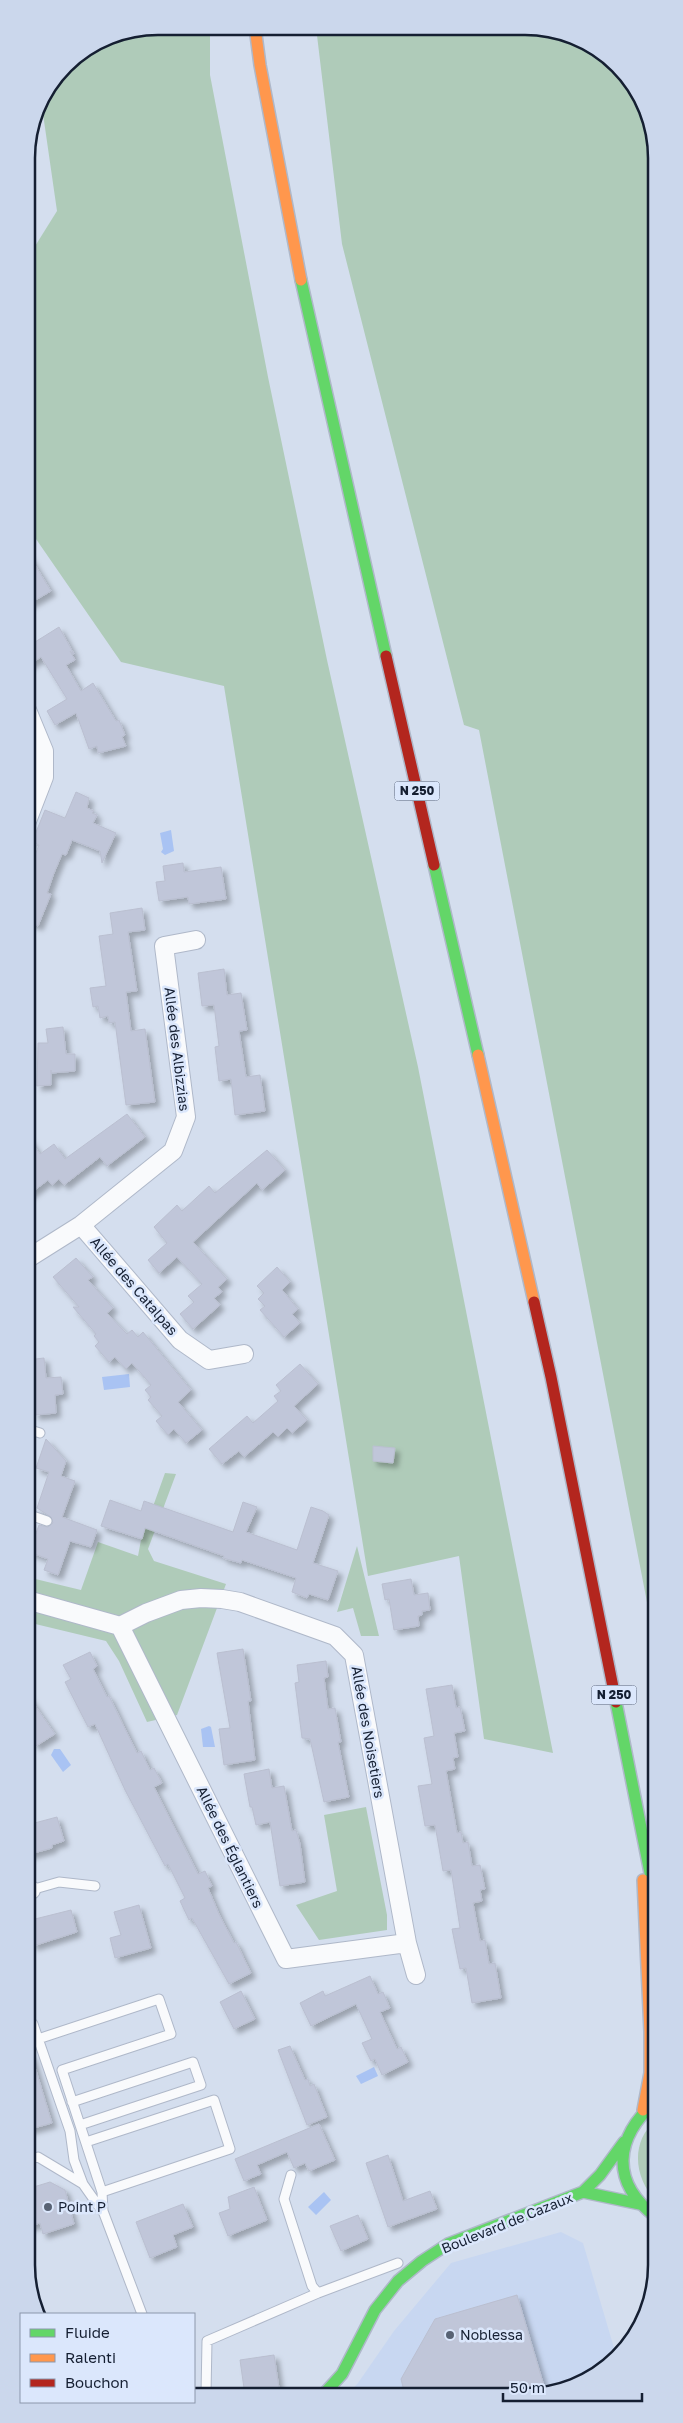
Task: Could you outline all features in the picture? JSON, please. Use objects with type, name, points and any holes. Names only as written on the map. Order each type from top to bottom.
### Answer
[{"type":"main road","name":"N 250","points":[[257,35],[260,65],[302,287],[551,1377],[648,1867]]},
{"type":"main road","name":"N 250","points":[[641,1836],[648,1988]]},
{"type":"main road","name":"N 250","points":[[643,2110],[648,2084]]},
{"type":"main road","name":"N 250","points":[[648,2107],[632,2124],[624,2142],[622,2158],[624,2175],[630,2191],[648,2211]]},
{"type":"main road","name":"Boulevard de Cazaux","points":[[329,2388],[342,2374],[375,2310],[398,2281],[422,2261],[448,2244],[583,2192],[600,2175],[624,2142]]},
{"type":"main road","name":"Boulevard de Cazaux","points":[[583,2192],[648,2211]]},
{"type":"street","points":[[35,729],[44,751],[44,777],[35,800]]},
{"type":"street","name":"Allée des Albizzias","points":[[35,1254],[81,1225],[173,1151],[186,1117],[164,946],[196,940]]},
{"type":"street","name":"Allée des Catalpas","points":[[81,1225],[180,1340],[210,1360],[244,1354]]},
{"type":"street","name":"Allée des Noisetiers","points":[[120,1626],[146,1613],[182,1600],[201,1598],[222,1599],[240,1602],[335,1636],[354,1655],[407,1943],[416,1975]]},
{"type":"street","points":[[35,1602],[120,1626]]},
{"type":"street","name":"Allée des Églantiers","points":[[120,1626],[286,1959],[407,1943]]},
{"type":"lane","points":[[35,1431],[40,1433]]},
{"type":"lane","points":[[35,1517],[47,1521]]},
{"type":"lane","points":[[35,1889],[59,1882],[95,1886]]},
{"type":"lane","points":[[38,2038],[160,1999],[171,2034],[62,2070],[102,2192],[103,2212]]},
{"type":"lane","points":[[35,2030],[70,2131],[74,2160],[83,2184],[103,2212],[142,2313]]},
{"type":"lane","points":[[72,2102],[193,2062],[201,2085],[80,2125]]},
{"type":"lane","points":[[86,2142],[214,2100],[230,2149],[102,2192]]},
{"type":"lane","points":[[35,2158],[38,2157],[83,2184]]},
{"type":"lane","points":[[291,2175],[284,2199],[312,2286],[318,2293]]},
{"type":"lane","points":[[206,2388],[207,2340],[318,2293],[398,2263]]},
{"type":"shaded area","points":[[561,2232],[583,2243],[614,2349],[600,2363],[580,2375],[549,2386],[525,2388],[353,2388],[394,2331],[451,2263]]},
{"type":"green space","points":[[150,35],[210,35],[210,75],[268,377],[327,660],[418,1067],[553,1753],[484,1739],[459,1556],[368,1576],[224,686],[121,662],[35,538],[35,246],[57,211],[43,114],[60,83],[83,60],[96,51],[118,42]]},
{"type":"green space","points":[[317,35],[533,35],[549,37],[572,44],[600,60],[618,77],[632,96],[644,126],[648,158],[648,1607],[479,730],[464,725],[342,244]]},
{"type":"green space","points":[[165,1473],[176,1474],[148,1549],[154,1561],[226,1584],[177,1715],[147,1722],[119,1661],[106,1641],[35,1624],[35,1579],[81,1590],[98,1542],[138,1556],[141,1540]]},
{"type":"green space","points":[[357,1546],[379,1636],[361,1636],[353,1608],[337,1612]]},
{"type":"green space","points":[[366,1807],[387,1915],[387,1930],[319,1940],[296,1905],[337,1891],[324,1815]]},
{"type":"green space","points":[[648,2129],[648,2190],[639,2171],[639,2149]]},
{"type":"water","points":[[171,830],[174,851],[165,855],[161,852],[163,849],[160,833]]},
{"type":"water","points":[[129,1374],[130,1387],[104,1390],[102,1377]]},
{"type":"water","points":[[211,1727],[215,1747],[203,1747],[201,1729]]},
{"type":"water","points":[[54,1749],[60,1749],[71,1765],[63,1772],[51,1755]]},
{"type":"water","points":[[374,2067],[378,2076],[361,2084],[356,2076]]},
{"type":"water","points":[[324,2192],[331,2200],[316,2215],[308,2207]]},
{"type":"building","points":[[35,565],[51,591],[35,600]]},
{"type":"building","points":[[59,627],[74,654],[70,651],[75,660],[66,665],[81,691],[93,683],[116,721],[119,720],[125,735],[122,737],[126,746],[98,753],[97,746],[89,749],[76,713],[55,725],[47,711],[67,699],[41,657],[35,661],[35,642]]},
{"type":"building","points":[[76,792],[89,798],[87,808],[94,811],[92,813],[97,815],[93,823],[116,833],[102,863],[100,851],[72,840],[66,855],[62,854],[54,873],[47,893],[51,894],[38,926],[35,925],[35,855],[39,845],[35,843],[35,835],[45,810],[65,818]]},
{"type":"building","points":[[183,863],[184,872],[221,867],[226,899],[189,904],[188,897],[159,901],[156,882],[165,881],[163,866]]},
{"type":"building","points":[[142,908],[145,930],[128,932],[137,991],[126,992],[131,1031],[145,1029],[155,1102],[126,1105],[115,1022],[109,1023],[108,1016],[100,1018],[98,1006],[93,1007],[90,988],[106,986],[99,936],[113,934],[110,913]]},
{"type":"building","points":[[224,969],[227,995],[241,993],[247,1030],[239,1031],[246,1077],[260,1075],[265,1111],[235,1115],[231,1079],[219,1081],[215,1047],[219,1046],[214,1005],[202,1006],[198,973]]},
{"type":"building","points":[[63,1027],[66,1054],[75,1054],[75,1071],[51,1073],[51,1085],[37,1086],[38,1043],[48,1043],[46,1029]]},
{"type":"building","points":[[127,1114],[145,1137],[107,1166],[100,1157],[64,1185],[59,1179],[52,1185],[48,1180],[35,1190],[35,1147],[40,1154],[54,1144],[65,1159]]},
{"type":"building","points":[[267,1150],[285,1170],[262,1190],[257,1183],[193,1242],[227,1279],[218,1287],[222,1292],[214,1298],[220,1305],[193,1329],[180,1314],[194,1302],[188,1296],[202,1284],[177,1257],[159,1273],[148,1260],[167,1243],[154,1227],[177,1205],[182,1211],[209,1186],[215,1193]]},
{"type":"building","points":[[76,1258],[93,1277],[88,1280],[113,1308],[107,1313],[127,1334],[132,1330],[138,1337],[143,1332],[191,1390],[178,1402],[202,1430],[186,1443],[174,1429],[168,1435],[156,1421],[162,1416],[148,1400],[151,1397],[145,1390],[151,1385],[132,1363],[126,1369],[115,1357],[109,1362],[95,1346],[99,1342],[94,1336],[96,1334],[73,1307],[79,1307],[53,1277]]},
{"type":"building","points":[[277,1267],[290,1282],[282,1290],[298,1309],[292,1314],[300,1323],[284,1337],[260,1310],[265,1306],[258,1299],[264,1293],[257,1286]]},
{"type":"building","points":[[44,1358],[46,1378],[61,1377],[63,1394],[55,1395],[56,1413],[35,1415],[35,1359]]},
{"type":"building","points":[[300,1364],[318,1384],[294,1406],[307,1420],[292,1433],[287,1428],[278,1437],[273,1432],[244,1457],[239,1451],[222,1464],[209,1449],[247,1416],[253,1423],[278,1401],[274,1396],[281,1391],[276,1385]]},
{"type":"building","points":[[46,1439],[66,1461],[61,1476],[75,1481],[62,1517],[97,1530],[91,1547],[70,1541],[58,1575],[44,1570],[48,1559],[35,1554],[35,1536],[39,1525],[48,1527],[53,1523],[51,1517],[37,1508],[49,1472],[36,1468]]},
{"type":"building","points":[[373,1446],[395,1448],[393,1463],[373,1461]]},
{"type":"building","points":[[110,1500],[141,1511],[144,1501],[233,1532],[243,1502],[257,1507],[246,1532],[297,1550],[311,1507],[323,1511],[329,1515],[313,1563],[338,1571],[328,1600],[309,1594],[307,1598],[292,1592],[296,1578],[242,1560],[241,1563],[223,1558],[224,1556],[145,1528],[142,1539],[101,1526]]},
{"type":"building","points":[[411,1579],[414,1595],[428,1593],[430,1610],[422,1611],[422,1615],[418,1616],[419,1626],[394,1630],[389,1599],[385,1600],[382,1584]]},
{"type":"building","points":[[243,1649],[251,1701],[248,1701],[255,1760],[224,1765],[219,1729],[230,1728],[217,1653]]},
{"type":"building","points":[[90,1652],[97,1666],[93,1669],[107,1697],[109,1696],[137,1753],[141,1751],[150,1770],[154,1768],[162,1783],[154,1787],[198,1874],[205,1871],[212,1886],[208,1888],[219,1914],[234,1943],[236,1942],[251,1973],[229,1984],[192,1918],[189,1920],[180,1901],[185,1898],[168,1864],[165,1866],[125,1790],[95,1724],[88,1727],[65,1682],[71,1679],[63,1665]]},
{"type":"building","points":[[326,1661],[328,1677],[324,1678],[328,1709],[335,1708],[341,1742],[338,1742],[349,1797],[324,1802],[310,1739],[302,1738],[295,1683],[299,1682],[297,1665]]},
{"type":"building","points":[[452,1685],[456,1708],[460,1707],[465,1731],[454,1733],[458,1757],[453,1758],[455,1769],[446,1771],[457,1833],[461,1832],[463,1843],[468,1842],[472,1866],[480,1865],[485,1889],[480,1890],[482,1901],[473,1903],[480,1941],[485,1940],[489,1964],[495,1963],[501,1998],[472,2003],[466,1968],[460,1969],[452,1929],[460,1928],[451,1870],[443,1871],[435,1825],[425,1826],[418,1786],[432,1784],[424,1738],[434,1736],[426,1689]]},
{"type":"building","points":[[35,1705],[55,1734],[36,1746],[35,1745]]},
{"type":"building","points":[[269,1769],[272,1788],[284,1786],[292,1831],[296,1830],[300,1844],[305,1882],[280,1886],[270,1822],[256,1825],[252,1807],[250,1807],[244,1774]]},
{"type":"building","points":[[57,1817],[64,1841],[52,1845],[52,1848],[35,1853],[35,1823]]},
{"type":"building","points":[[139,1905],[151,1948],[115,1958],[110,1938],[121,1935],[114,1912]]},
{"type":"building","points":[[71,1910],[77,1932],[35,1945],[35,1919]]},
{"type":"building","points":[[370,1976],[378,1994],[383,1992],[390,2008],[380,2012],[397,2049],[401,2047],[408,2062],[382,2075],[375,2059],[371,2061],[362,2043],[372,2039],[356,2004],[311,2026],[300,2003],[323,1991],[325,1996]]},
{"type":"building","points":[[241,1991],[255,2019],[234,2029],[220,2002]]},
{"type":"building","points":[[290,2046],[305,2080],[308,2079],[310,2086],[314,2084],[327,2117],[307,2125],[278,2050]]},
{"type":"building","points":[[35,2067],[52,2123],[35,2128]]},
{"type":"building","points":[[319,2124],[335,2160],[309,2171],[305,2163],[294,2168],[287,2152],[257,2165],[261,2174],[244,2181],[235,2159]]},
{"type":"building","points":[[388,2155],[403,2201],[430,2191],[437,2209],[388,2227],[366,2163]]},
{"type":"building","name":"Point P","points":[[50,2182],[65,2190],[74,2224],[43,2234],[40,2223],[35,2225],[35,2187]]},
{"type":"building","points":[[254,2187],[267,2220],[228,2236],[219,2213],[230,2209],[228,2197]]},
{"type":"building","points":[[183,2204],[193,2227],[173,2235],[177,2247],[150,2258],[136,2222]]},
{"type":"building","points":[[358,2215],[368,2239],[341,2251],[330,2226]]},
{"type":"building","points":[[517,2295],[544,2386],[525,2388],[403,2388],[401,2379],[435,2319]]},
{"type":"building","points":[[274,2355],[279,2388],[244,2388],[240,2360]]},
{"type":"traffic: fast","points":[[301,280],[386,656]]},
{"type":"traffic: fast","points":[[434,865],[478,1055]]},
{"type":"traffic: fast","points":[[616,1702],[648,1863]]},
{"type":"traffic: fast","points":[[648,2109],[632,2130],[625,2145],[623,2160],[625,2175],[631,2189],[648,2210]]},
{"type":"traffic: fast","points":[[329,2388],[342,2374],[375,2310],[398,2281],[422,2261],[448,2244],[583,2192],[600,2175],[624,2142]]},
{"type":"traffic: fast","points":[[583,2192],[640,2204]]},
{"type":"traffic: slow","points":[[256,35],[260,65],[301,280]]},
{"type":"traffic: slow","points":[[478,1055],[534,1302]]},
{"type":"traffic: slow","points":[[643,1880],[648,1989]]},
{"type":"traffic: slow","points":[[643,2110],[648,2084]]},
{"type":"traffic: jam","points":[[386,656],[434,865]]},
{"type":"traffic: jam","points":[[534,1302],[551,1377],[616,1702]]},
{"type":"place","name":"Point P","points":[[48,2207]]},
{"type":"place","name":"Noblessa","points":[[450,2335]]}]
